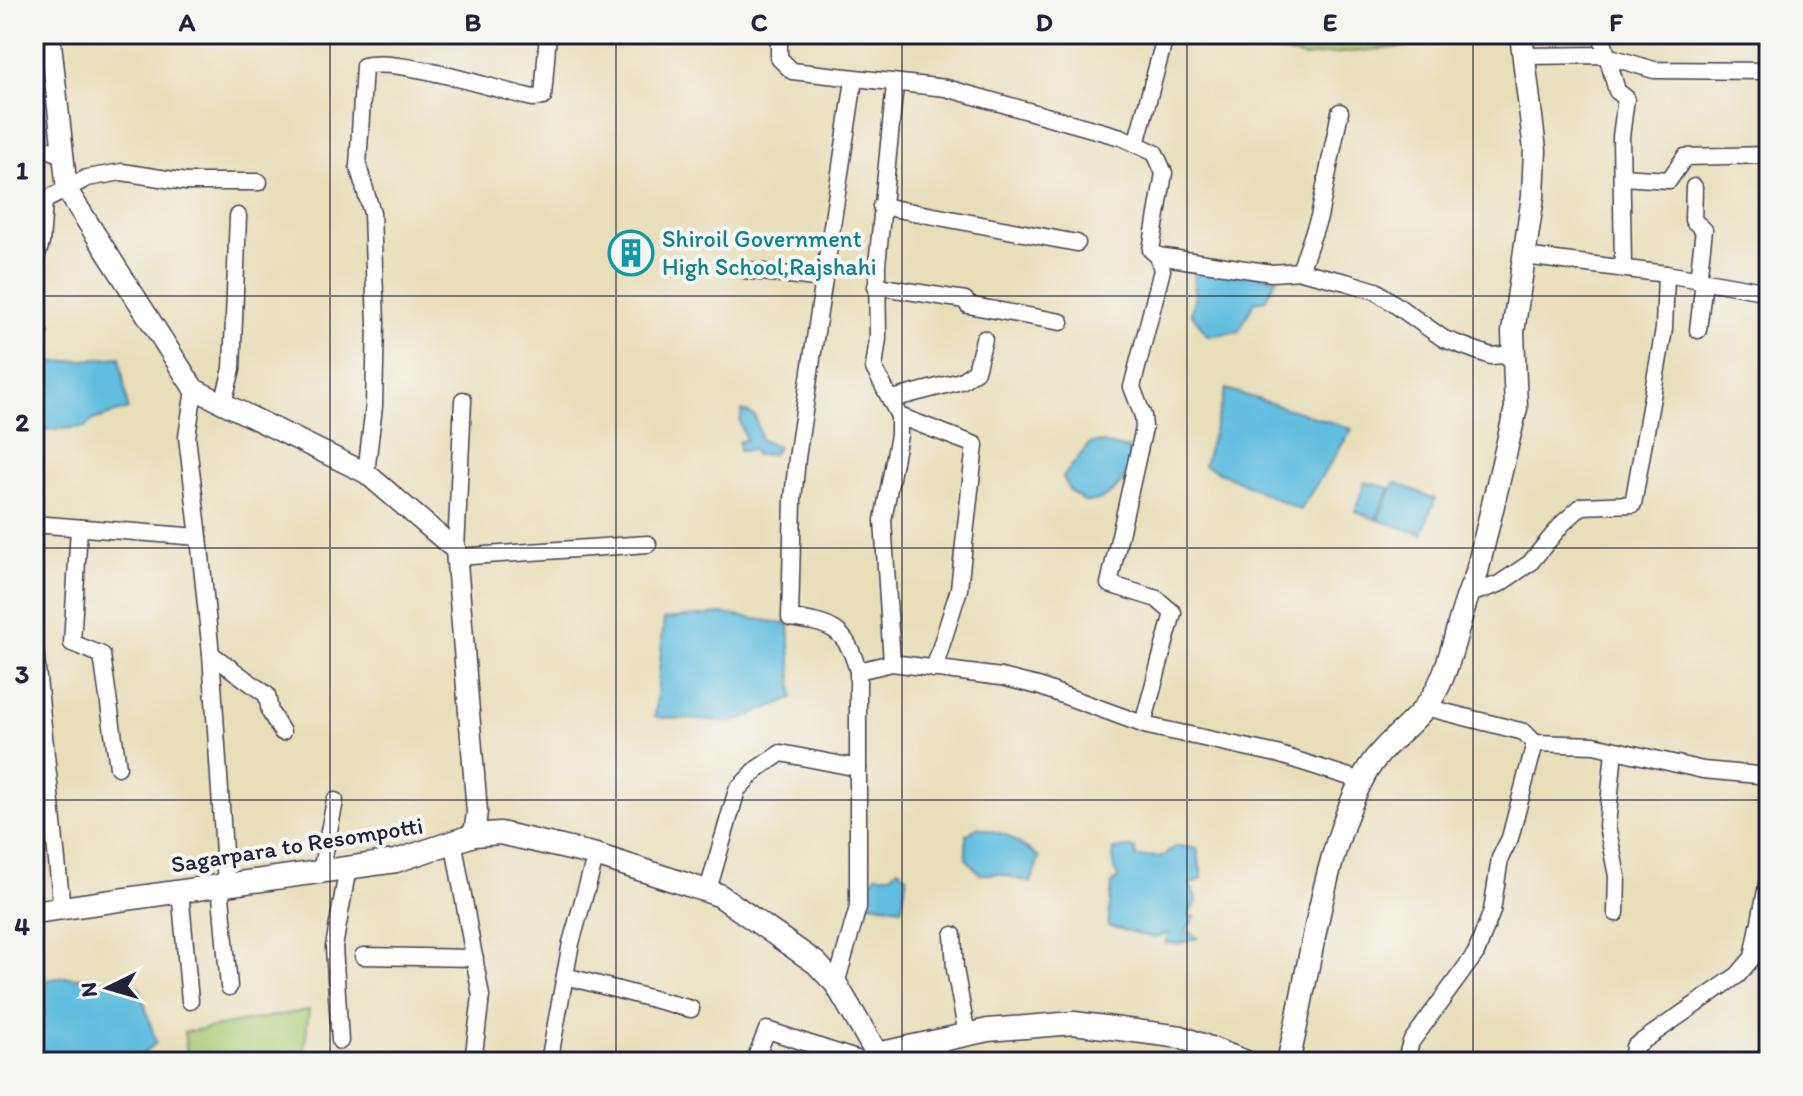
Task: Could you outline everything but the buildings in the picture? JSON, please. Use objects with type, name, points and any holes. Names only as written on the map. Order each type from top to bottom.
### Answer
[{"type":"main road","points":[[1288,1062],[1336,845],[1362,781],[1392,738],[1425,707],[1446,669],[1467,595],[1476,576],[1511,435],[1516,408],[1513,332],[1535,150],[1521,34]]},
{"type":"main road","name":"Sagarpara to Resompotti","points":[[34,912],[396,861],[464,840],[500,833],[596,855],[708,890],[816,963],[836,984],[874,1059]]},
{"type":"main road","points":[[874,1059],[967,1035],[1074,1023],[1181,1037],[1246,1062]]},
{"type":"street","points":[[50,34],[67,190],[194,389],[366,473],[456,553],[648,544]]},
{"type":"street","points":[[366,473],[374,406],[376,323],[372,213],[358,166],[364,66],[402,67],[533,98],[543,97],[548,34]]},
{"type":"street","points":[[779,34],[779,58],[792,71],[946,88],[1136,144],[1155,153],[1164,173],[1151,250],[1158,256],[1272,273],[1300,271],[1376,291],[1434,334],[1491,356],[1515,354]]},
{"type":"street","points":[[1136,144],[1166,34]]},
{"type":"street","points":[[1601,34],[1604,55],[1617,91],[1626,98],[1621,137],[1623,268]]},
{"type":"street","points":[[1766,34],[1769,54]]},
{"type":"street","points":[[1526,56],[1604,55],[1654,70],[1769,71]]},
{"type":"street","points":[[836,984],[858,907],[858,671],[838,630],[832,625],[790,618],[793,500],[854,80]]},
{"type":"street","points":[[892,663],[883,520],[898,445],[899,416],[874,368],[878,338],[876,286],[881,206],[895,84]]},
{"type":"street","points":[[1300,271],[1319,217],[1340,112]]},
{"type":"street","points":[[34,145],[64,155]]},
{"type":"street","points":[[1622,177],[1669,180],[1685,157],[1769,155]]},
{"type":"street","points":[[34,264],[41,243],[44,201],[87,178],[122,172],[186,182],[259,182]]},
{"type":"street","points":[[1694,187],[1693,220],[1704,230],[1698,330]]},
{"type":"street","points":[[881,206],[1077,243]]},
{"type":"street","points":[[223,403],[232,369],[238,216]]},
{"type":"street","points":[[1143,724],[1173,613],[1157,599],[1109,584],[1144,428],[1143,416],[1132,387],[1160,287],[1162,270],[1158,256]]},
{"type":"street","points":[[1524,256],[1666,274],[1769,292]]},
{"type":"street","points":[[745,270],[824,279]]},
{"type":"street","points":[[1467,595],[1499,584],[1530,563],[1563,523],[1582,506],[1633,504],[1664,329],[1666,274]]},
{"type":"street","points":[[876,286],[965,300],[968,305],[1061,322]]},
{"type":"street","points":[[892,399],[961,381],[976,371],[984,339]]},
{"type":"street","points":[[194,389],[187,437],[211,654],[229,987]]},
{"type":"street","points":[[463,400],[456,553],[477,812],[464,840],[481,996],[473,1062]]},
{"type":"street","points":[[899,416],[975,445],[959,589],[934,669]]},
{"type":"street","points":[[34,524],[199,537]]},
{"type":"street","points":[[79,528],[72,643],[102,655],[118,767]]},
{"type":"street","points":[[34,640],[62,909]]},
{"type":"street","points":[[211,654],[267,695],[270,712],[282,732]]},
{"type":"street","points":[[858,671],[892,663],[1038,686],[1143,724],[1277,754],[1362,781]]},
{"type":"street","points":[[1425,707],[1524,732],[1535,743],[1594,745],[1703,770],[1769,776]]},
{"type":"street","points":[[1405,1062],[1411,1042],[1476,953],[1492,911],[1500,858],[1510,838],[1535,743]]},
{"type":"street","points":[[1614,750],[1607,826],[1617,876],[1616,913]]},
{"type":"street","points":[[708,890],[737,790],[757,769],[781,753],[858,768]]},
{"type":"street","points":[[321,871],[335,801]]},
{"type":"street","points":[[549,1062],[565,976],[596,855]]},
{"type":"street","points":[[340,1041],[334,947],[348,867]]},
{"type":"street","points":[[1632,1062],[1634,1047],[1738,975],[1753,957],[1765,918],[1769,875]]},
{"type":"street","points":[[180,890],[190,1001]]},
{"type":"street","points":[[953,935],[955,969],[967,1035]]},
{"type":"street","points":[[363,956],[475,958]]},
{"type":"street","points":[[565,976],[691,1009]]},
{"type":"street","points":[[754,1062],[767,1030],[874,1059]]},
{"type":"green space","points":[[1200,34],[1506,34],[1506,36],[1304,57]]},
{"type":"green space","points":[[309,1010],[303,1062],[188,1062],[184,1032]]},
{"type":"water","points":[[1200,267],[1277,278],[1265,300],[1254,302],[1239,331],[1208,336],[1191,313],[1195,295],[1193,272]]},
{"type":"water","points":[[120,357],[128,409],[93,420],[85,427],[44,430],[43,410],[35,410],[34,395],[43,392],[47,363]]},
{"type":"water","points":[[1226,389],[1352,429],[1300,510],[1204,465]]},
{"type":"water","points":[[742,410],[755,416],[761,440],[778,447],[773,454],[755,455],[754,450],[739,451],[739,441],[746,440],[740,423]]},
{"type":"water","points":[[1098,442],[1129,449],[1128,469],[1112,492],[1095,501],[1085,502],[1070,491],[1063,477],[1089,444]]},
{"type":"water","points":[[1365,482],[1390,488],[1375,519],[1355,511]]},
{"type":"water","points":[[1395,482],[1435,499],[1422,534],[1377,520]]},
{"type":"water","points":[[722,614],[789,624],[793,698],[734,722],[655,717],[664,619]]},
{"type":"water","points":[[978,827],[1006,835],[1039,857],[1031,883],[1001,874],[980,874],[966,858],[966,835]]},
{"type":"water","points":[[1176,846],[1197,848],[1202,879],[1190,884],[1197,901],[1188,915],[1195,917],[1186,930],[1198,938],[1178,944],[1165,943],[1169,933],[1154,938],[1108,926],[1112,884],[1119,877],[1114,870],[1113,849],[1135,848],[1136,857],[1163,856]]},
{"type":"water","points":[[898,868],[907,876],[902,908],[864,902],[867,888],[876,875],[891,875]]},
{"type":"water","points":[[65,977],[128,982],[140,989],[156,1043],[135,1061],[44,1062],[40,1052],[47,980]]},
{"type":"place","name":"Shiroil Government High School,Rajshahi","points":[[631,253]]}]
